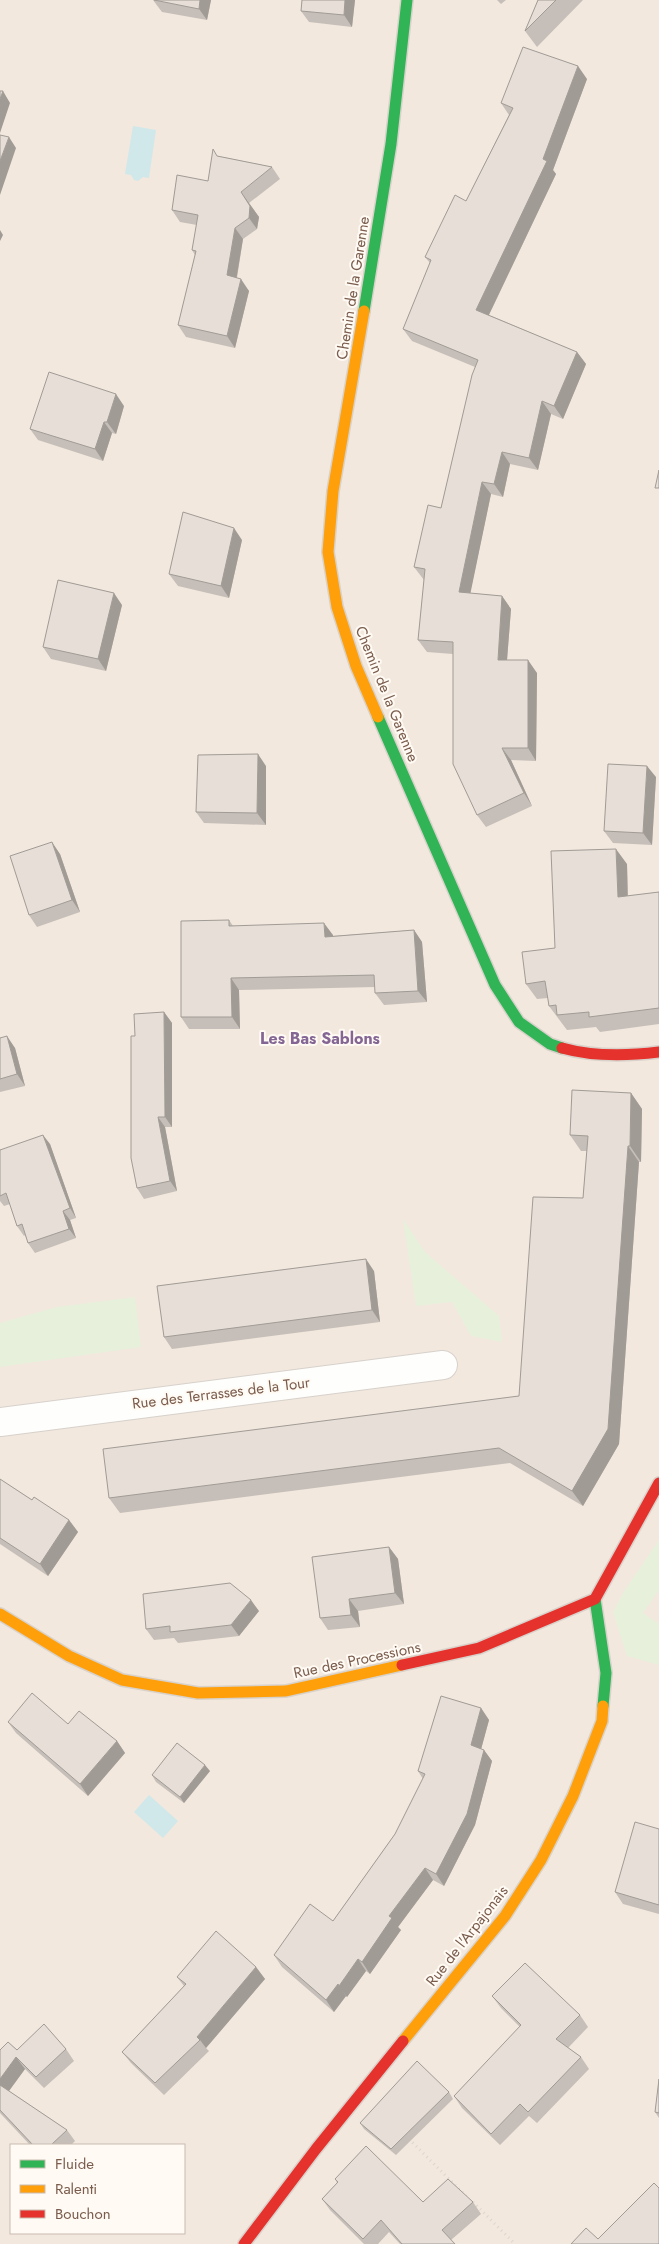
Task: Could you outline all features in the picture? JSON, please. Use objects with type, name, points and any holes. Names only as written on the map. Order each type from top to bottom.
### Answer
[{"type":"street","name":"Chemin de la Garenne","points":[[407,0],[391,144],[344,432],[332,491],[328,552],[337,607],[356,666],[496,985],[519,1022],[550,1044],[584,1054],[636,1055],[659,1052]]},
{"type":"street","name":"Rue des Terrasses de la Tour","points":[[0,1422],[442,1365]]},
{"type":"street","points":[[595,1600],[659,1483]]},
{"type":"street","name":"Rue des Processions","points":[[0,1614],[69,1656],[122,1680],[198,1694],[286,1692],[479,1648],[595,1600]]},
{"type":"street","name":"Rue de l'Arpajonais","points":[[244,2244],[322,2142],[505,1916],[541,1860],[573,1796],[602,1721],[606,1673],[595,1600]]},
{"type":"path","points":[[406,2136],[515,2244]]},
{"type":"shaded area","points":[[0,0],[659,0],[659,2244],[0,2244]]},
{"type":"green space","points":[[403,1219],[425,1252],[499,1316],[502,1342],[471,1336],[452,1302],[416,1306]]},
{"type":"green space","points":[[135,1297],[141,1347],[0,1367],[0,1323],[57,1307]]},
{"type":"green space","points":[[659,1540],[659,1590],[643,1613],[659,1624],[659,1665],[627,1656],[613,1612],[623,1593]]},
{"type":"water","points":[[133,126],[156,130],[149,178],[143,177],[138,181],[134,180],[131,175],[125,174]]},
{"type":"water","points":[[149,1795],[178,1821],[163,1838],[134,1812]]},
{"type":"building","points":[[154,0],[200,0],[199,9]]},
{"type":"building","points":[[302,0],[345,0],[344,15],[301,11]]},
{"type":"building","points":[[538,0],[556,0],[525,31]]},
{"type":"building","points":[[523,47],[578,66],[543,159],[547,161],[476,310],[577,352],[554,406],[542,401],[529,458],[502,452],[494,484],[482,482],[459,592],[502,596],[498,660],[528,660],[528,748],[502,748],[524,793],[477,815],[453,764],[453,642],[418,640],[425,569],[414,567],[428,505],[441,508],[472,375],[478,360],[403,329],[431,260],[425,257],[455,195],[466,201],[513,108],[501,103]]},
{"type":"building","points":[[0,135],[9,137],[0,161]]},
{"type":"building","points":[[213,149],[217,156],[272,167],[241,192],[250,206],[249,218],[235,228],[227,275],[241,279],[227,336],[178,325],[196,251],[192,250],[198,215],[172,210],[177,175],[208,181]]},
{"type":"building","points":[[49,372],[116,394],[107,422],[104,422],[95,449],[30,429]]},
{"type":"building","points":[[659,470],[659,488],[655,488]]},
{"type":"building","points":[[183,512],[234,528],[221,586],[169,574]]},
{"type":"building","points":[[58,580],[114,593],[98,659],[43,647]]},
{"type":"building","points":[[258,754],[257,813],[196,812],[198,755]]},
{"type":"building","points":[[608,764],[647,766],[643,833],[604,831]]},
{"type":"building","points":[[52,842],[72,900],[29,915],[10,856]]},
{"type":"building","points":[[616,849],[618,897],[659,892],[659,1008],[589,1017],[589,1012],[557,1015],[556,1005],[549,1006],[545,981],[526,984],[522,952],[555,948],[551,851]]},
{"type":"building","points":[[229,920],[229,926],[324,923],[325,937],[414,930],[418,991],[375,993],[374,975],[231,978],[232,1017],[181,1017],[181,921]]},
{"type":"building","points":[[164,1012],[165,1117],[158,1117],[170,1181],[137,1188],[131,1158],[131,1036],[135,1036],[134,1014]]},
{"type":"building","points":[[7,1036],[17,1074],[0,1079],[0,1038]]},
{"type":"building","points":[[572,1090],[631,1093],[630,1146],[628,1146],[608,1429],[572,1491],[499,1448],[109,1498],[103,1449],[519,1396],[533,1197],[583,1198],[588,1136],[570,1135]]},
{"type":"building","points":[[43,1135],[70,1208],[63,1211],[69,1229],[28,1243],[22,1224],[17,1226],[6,1193],[0,1196],[0,1150]]},
{"type":"building","points":[[366,1259],[372,1310],[164,1337],[157,1286]]},
{"type":"building","points":[[0,1479],[32,1500],[34,1497],[69,1520],[40,1564],[0,1538]]},
{"type":"building","points":[[389,1547],[395,1593],[349,1599],[351,1615],[320,1618],[312,1557]]},
{"type":"building","points":[[230,1583],[251,1600],[231,1625],[170,1632],[170,1626],[146,1629],[143,1594]]},
{"type":"building","points":[[32,1693],[68,1724],[79,1711],[117,1741],[80,1784],[8,1722]]},
{"type":"building","points":[[441,1696],[481,1708],[471,1745],[484,1750],[467,1814],[436,1874],[425,1868],[389,1916],[392,1918],[362,1962],[358,1959],[339,1986],[338,1984],[326,2000],[274,1955],[310,1904],[333,1921],[395,1834],[425,1774],[418,1771]]},
{"type":"building","points":[[177,1743],[205,1765],[180,1797],[152,1775]]},
{"type":"building","points":[[635,1822],[659,1829],[659,1905],[615,1892]]},
{"type":"building","points":[[216,1931],[256,1967],[197,2037],[200,2040],[155,2083],[122,2052],[186,1984],[177,1977]]},
{"type":"building","points":[[525,1963],[580,2015],[556,2039],[581,2057],[528,2112],[520,2104],[491,2134],[454,2096],[521,2025],[492,1996]]},
{"type":"building","points":[[44,2024],[66,2049],[36,2077],[16,2057],[0,2079],[0,2050],[8,2042],[17,2050]]},
{"type":"building","points":[[417,2061],[449,2092],[391,2149],[360,2123]]},
{"type":"building","points":[[659,2079],[659,2113],[655,2112]]},
{"type":"building","points":[[0,2085],[67,2130],[52,2144],[32,2144],[0,2110]]},
{"type":"building","points":[[366,2146],[423,2202],[448,2179],[473,2202],[442,2230],[455,2244],[402,2244],[381,2220],[363,2239],[322,2199],[338,2182],[335,2179]]},
{"type":"building","points":[[654,2183],[659,2188],[659,2244],[571,2244],[586,2228],[598,2239]]},
{"type":"traffic: fast","points":[[364,311],[391,144],[407,0]]},
{"type":"traffic: fast","points":[[378,717],[495,985],[519,1022],[550,1044],[562,1048]]},
{"type":"traffic: fast","points":[[595,1599],[606,1673],[603,1706]]},
{"type":"traffic: slow","points":[[364,311],[333,491],[328,552],[337,607],[356,666],[378,717]]},
{"type":"traffic: slow","points":[[0,1614],[69,1656],[122,1680],[198,1693],[286,1691],[402,1665]]},
{"type":"traffic: slow","points":[[403,2041],[505,1916],[541,1860],[573,1796],[602,1721],[603,1706]]},
{"type":"traffic: jam","points":[[562,1048],[610,1055],[659,1052]]},
{"type":"traffic: jam","points":[[402,1665],[479,1648],[595,1599],[659,1483]]},
{"type":"traffic: jam","points":[[244,2244],[316,2149],[403,2041]]},
{"type":"district","name":"Les Bas Sablons","points":[[320,1038]]}]
